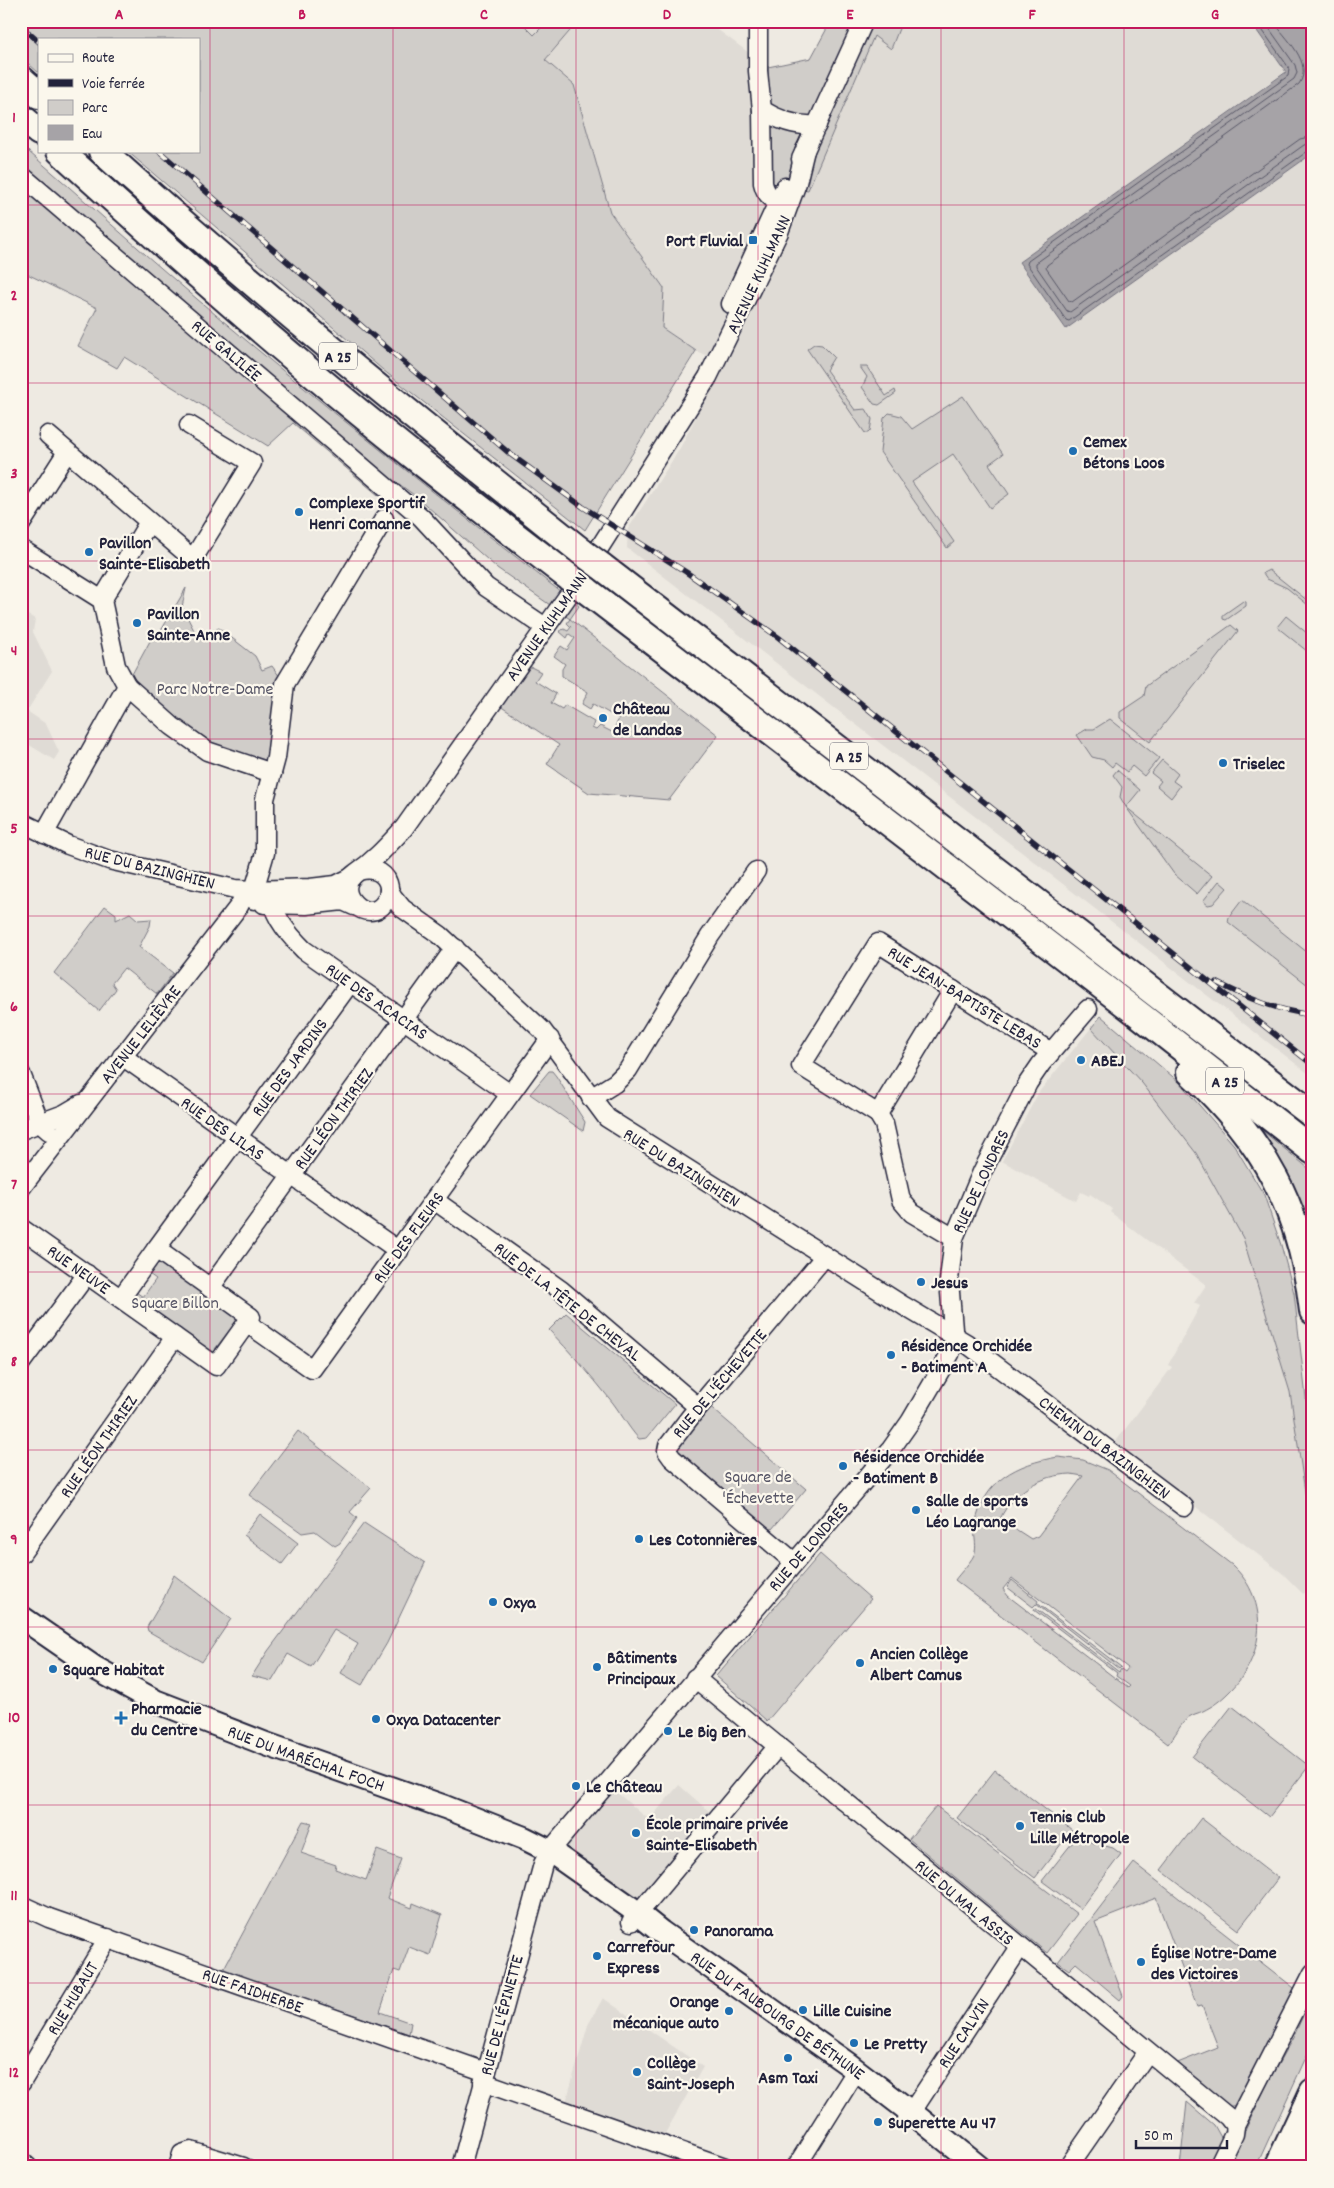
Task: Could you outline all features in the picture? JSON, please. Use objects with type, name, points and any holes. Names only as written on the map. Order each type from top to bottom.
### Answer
[{"type":"highway","points":[[21,79],[38,94]]},
{"type":"highway","points":[[21,117],[38,131]]},
{"type":"highway","name":"A 25","points":[[61,152],[182,261],[301,364],[573,587],[952,872],[1133,1016],[1313,1151]]},
{"type":"highway","name":"A 25","points":[[103,152],[209,247],[456,452],[1313,1115]]},
{"type":"highway","points":[[1133,1016],[1222,1104],[1260,1151],[1276,1179],[1295,1228],[1305,1262],[1313,1311]]},
{"type":"highway","points":[[1278,2167],[1313,2092]]},
{"type":"highway","points":[[1306,2167],[1313,2150]]},
{"type":"main road","name":"RUE DU MARÉCHAL FOCH","points":[[21,1617],[95,1668],[155,1702],[266,1744],[445,1806],[524,1838],[546,1857]]},
{"type":"main road","name":"RUE DU MARÉCHAL FOCH","points":[[21,1627],[107,1684],[173,1720],[546,1857]]},
{"type":"main road","name":"RUE DU FAUBOURG DE BÉTHUNE","points":[[546,1857],[569,1878],[634,1918],[979,2167]]},
{"type":"main road","name":"RUE DU FAUBOURG DE BÉTHUNE","points":[[909,2116],[965,2167]]},
{"type":"street","name":"AVENUE KUHLMANN","points":[[758,21],[758,81],[762,110],[763,182],[769,196],[783,205]]},
{"type":"street","name":"AVENUE KUHLMANN","points":[[356,874],[378,857],[404,828],[573,587],[649,472],[680,418],[697,377],[783,205],[864,21]]},
{"type":"street","points":[[762,110],[800,126],[817,125]]},
{"type":"street","name":"RUE GALILÉE","points":[[21,175],[372,473],[431,526],[548,622]]},
{"type":"street","points":[[48,435],[193,559],[252,463],[189,425]]},
{"type":"street","points":[[21,524],[67,452]]},
{"type":"street","points":[[249,899],[265,853],[265,799],[276,758],[285,684],[384,519]]},
{"type":"street","points":[[149,522],[102,600],[116,666],[127,686],[172,726],[207,751],[272,773]]},
{"type":"street","points":[[21,549],[102,600]]},
{"type":"street","points":[[44,834],[127,686]]},
{"type":"street","name":"RUE DU BAZINGHIEN","points":[[21,822],[89,853],[116,862],[235,889],[249,899],[275,897],[336,885],[356,874]]},
{"type":"street","name":"AVENUE KUHLMANN","points":[[388,885],[385,865],[404,828]]},
{"type":"street","points":[[366,869],[376,871],[388,885],[385,903],[374,910],[363,910],[354,906],[347,890],[356,874],[366,869]]},
{"type":"street","points":[[591,1098],[616,1083],[628,1070],[710,936],[756,871]]},
{"type":"street","name":"RUE DU BAZINGHIEN","points":[[388,885],[392,898],[402,908],[436,931],[550,1039],[606,1118],[953,1334]]},
{"type":"street","name":"RUE DU BAZINGHIEN","points":[[275,897],[306,905],[343,901],[354,906]]},
{"type":"street","name":"RUE DES ACACIAS","points":[[275,897],[299,945],[350,983],[510,1094]]},
{"type":"street","name":"AVENUE LELIÈVRE","points":[[21,1188],[122,1056],[249,899]]},
{"type":"street","name":"RUE DU BAZINGHIEN","points":[[374,910],[384,912],[421,928],[455,948]]},
{"type":"street","name":"RUE JEAN-BAPTISTE LEBAS","points":[[878,1114],[801,1066],[878,943],[1051,1052]]},
{"type":"street","name":"RUE LÉON THIRIEZ","points":[[210,1288],[455,948]]},
{"type":"street","name":"RUE DES JARDINS","points":[[156,1249],[350,983]]},
{"type":"street","points":[[953,990],[878,1114],[884,1124],[902,1200],[912,1213],[954,1238]]},
{"type":"street","name":"RUE DE LONDRES","points":[[546,1857],[695,1678],[897,1441],[950,1354],[954,1342],[949,1280],[950,1253],[954,1238],[982,1172],[1028,1083],[1051,1052],[1088,1009]]},
{"type":"street","name":"RUE DES FLEURS","points":[[247,1323],[312,1369],[399,1251],[550,1039]]},
{"type":"street","name":"RUE DES LILAS","points":[[122,1056],[399,1251]]},
{"type":"street","points":[[21,1074],[29,1127],[37,1133],[44,1143],[45,1150],[41,1163]]},
{"type":"street","points":[[29,1127],[72,1110],[96,1090]]},
{"type":"street","points":[[29,1127],[54,1133],[65,1131]]},
{"type":"street","name":"RUE DE LA TÊTE DE CHEVAL","points":[[434,1200],[554,1286],[698,1406]]},
{"type":"street","name":"RUE NEUVE","points":[[21,1228],[216,1366],[247,1323]]},
{"type":"street","points":[[121,1298],[156,1249],[251,1317],[247,1323]]},
{"type":"street","name":"RUE DE L'ÉCHEVETTE","points":[[794,1562],[667,1451],[669,1442],[698,1406],[825,1256]]},
{"type":"street","points":[[21,1363],[87,1274]]},
{"type":"street","name":"CHEMIN DU BAZINGHIEN","points":[[953,1334],[1184,1507]]},
{"type":"street","name":"RUE LÉON THIRIEZ","points":[[21,1554],[175,1337]]},
{"type":"street","name":"RUE DU MAL ASSIS","points":[[695,1678],[1147,2053],[1228,2117],[1235,2126]]},
{"type":"street","points":[[634,1918],[778,1746]]},
{"type":"street","name":"RUE DE L'ÉPINETTE","points":[[461,2167],[484,2077],[546,1857]]},
{"type":"street","name":"RUE FAIDHERBE","points":[[21,1904],[41,1915],[108,1938],[725,2167]]},
{"type":"street","name":"RUE HUBAUT","points":[[21,2083],[108,1938]]},
{"type":"street","name":"RUE CALVIN","points":[[909,2116],[1020,1947]]},
{"type":"street","points":[[1218,2167],[1234,2134],[1235,2126],[1313,1973]]},
{"type":"street","points":[[1068,2167],[1147,2053]]},
{"type":"street","points":[[796,2167],[854,2075]]},
{"type":"street","points":[[178,2167],[182,2154],[191,2151],[244,2167]]},
{"type":"street","points":[[21,2160],[28,2167]]},
{"type":"shaded area","points":[[520,21],[548,21],[534,35]]},
{"type":"shaded area","points":[[572,21],[706,21],[768,67],[772,182],[808,190],[874,35],[891,49],[902,21],[1250,21],[1286,71],[1019,262],[1066,329],[1313,153],[1313,1077],[627,548],[628,529],[679,450],[724,363],[696,351],[662,328],[664,288],[610,212],[574,85],[545,60],[575,25]]},
{"type":"shaded area","points":[[21,611],[35,619],[33,632],[52,671],[27,711],[46,724],[59,752],[54,760],[21,740]]},
{"type":"shaded area","points":[[1091,1028],[1142,1083],[1196,1153],[1243,1238],[1290,1392],[1313,1545],[1313,1580],[1303,1594],[1282,1573],[1114,1444],[1172,1367],[1168,1365],[1200,1306],[1194,1303],[1206,1285],[1110,1212],[1112,1209],[1090,1194],[1089,1196],[1081,1192],[1076,1201],[1002,1161],[1039,1092]]},
{"type":"shaded area","name":"École primaire privée Sainte-Elisabeth","points":[[679,1785],[711,1813],[642,1896],[637,1897],[566,1847],[614,1790],[649,1820]]},
{"type":"shaded area","name":"Collège Saint-Joseph","points":[[603,1998],[703,2067],[663,2137],[566,2102],[588,2025]]},
{"type":"green space","points":[[21,21],[520,21],[534,35],[548,21],[572,21],[575,25],[545,60],[574,85],[610,212],[664,288],[662,328],[696,351],[585,530],[383,370],[128,152],[200,152],[200,38],[38,38],[38,72],[21,57]]},
{"type":"green space","points":[[831,21],[902,21],[891,49],[874,36],[808,190],[772,183],[768,67],[811,58]]},
{"type":"green space","points":[[21,145],[175,280],[291,378],[579,606],[570,619],[497,568],[418,498],[395,481],[378,495],[293,423],[268,446],[124,357],[117,368],[78,346],[97,308],[21,271]]},
{"type":"green space","points":[[814,344],[822,345],[834,357],[826,370],[855,410],[866,409],[872,419],[868,433],[865,433],[807,349]]},
{"type":"green space","points":[[860,367],[867,367],[886,396],[895,390],[896,393],[879,405],[874,404],[862,387],[867,377]]},
{"type":"green space","points":[[963,396],[1003,454],[989,464],[1009,494],[990,508],[953,454],[912,482],[954,542],[947,548],[880,452],[884,418],[889,413],[901,416],[912,429]]},
{"type":"green space","points":[[1269,570],[1313,605],[1313,609],[1287,588],[1267,579],[1263,573]]},
{"type":"green space","name":"Parc Notre-Dame","points":[[186,588],[182,607],[198,638],[219,628],[255,656],[262,670],[272,666],[280,677],[270,757],[259,764],[204,741],[148,697],[130,678],[150,641],[162,629]]},
{"type":"green space","points":[[1243,601],[1246,602],[1246,606],[1226,620],[1223,619],[1223,615]]},
{"type":"green space","points":[[1286,616],[1313,638],[1313,656],[1277,627]]},
{"type":"green space","points":[[570,619],[718,735],[669,800],[589,793],[547,764],[559,745],[500,706],[529,666],[541,672],[535,681],[556,694],[551,703],[562,709],[565,705],[594,722],[592,728],[596,730],[600,726],[612,732],[619,719],[593,704],[590,709],[582,704],[588,692],[562,676],[562,669],[565,664],[554,656],[561,646],[567,650],[575,638],[569,634],[567,638],[559,631],[564,629],[568,631],[571,627],[567,623]]},
{"type":"green space","points":[[1231,625],[1238,631],[1150,742],[1120,718],[1120,712],[1144,696],[1146,686]]},
{"type":"green space","points":[[1110,719],[1159,758],[1144,776],[1132,766],[1127,772],[1115,763],[1112,767],[1104,760],[1092,757],[1077,735],[1087,729],[1094,729]]},
{"type":"green space","points":[[1162,760],[1178,774],[1173,781],[1180,786],[1171,798],[1157,786],[1161,781],[1151,773]]},
{"type":"green space","points":[[1117,770],[1140,790],[1126,807],[1120,797],[1122,787],[1113,775]]},
{"type":"green space","points":[[1126,807],[1212,876],[1197,894],[1174,874]]},
{"type":"green space","points":[[1219,881],[1227,888],[1213,904],[1208,905],[1203,901]]},
{"type":"green space","points":[[1242,900],[1313,957],[1313,989],[1228,922],[1229,917]]},
{"type":"green space","points":[[105,906],[116,914],[116,920],[130,913],[138,920],[151,919],[150,926],[139,947],[173,973],[157,994],[124,968],[112,983],[116,989],[99,1011],[54,973]]},
{"type":"green space","points":[[1101,1016],[1179,1082],[1234,1145],[1264,1195],[1281,1245],[1294,1293],[1313,1459],[1313,1545],[1290,1392],[1243,1238],[1196,1153],[1142,1083],[1091,1028]]},
{"type":"green space","points":[[549,1071],[552,1071],[556,1076],[585,1122],[583,1131],[530,1094]]},
{"type":"green space","points":[[1253,1123],[1313,1172],[1313,1243],[1296,1196]]},
{"type":"green space","name":"Square Billon","points":[[157,1263],[163,1264],[242,1320],[241,1329],[234,1324],[215,1349],[221,1355],[213,1357],[132,1297],[136,1292],[143,1297],[156,1279],[149,1274]]},
{"type":"green space","points":[[566,1313],[675,1404],[647,1438],[639,1439],[602,1389],[549,1330]]},
{"type":"green space","name":"Square de 'Échevette","points":[[707,1404],[806,1489],[772,1529],[760,1526],[677,1455],[675,1447]]},
{"type":"green space","points":[[298,1431],[371,1488],[350,1512],[357,1518],[340,1543],[335,1546],[315,1531],[302,1533],[249,1495]]},
{"type":"green space","points":[[1058,1457],[1083,1460],[1108,1470],[1232,1565],[1245,1579],[1253,1595],[1258,1612],[1258,1629],[1256,1647],[1250,1663],[1228,1693],[1210,1707],[1189,1717],[1168,1744],[955,1580],[974,1555],[975,1525],[979,1509],[986,1496],[1004,1477],[1029,1464]],"holes":[[[1071,1474],[1083,1476],[1038,1536],[1031,1539],[1000,1519],[1013,1500],[1030,1486],[1039,1481]],[[1012,1578],[1128,1668],[1125,1672],[1121,1669],[1119,1672],[1035,1608],[1034,1610],[1117,1673],[1116,1676],[1130,1686],[1128,1688],[1008,1596],[1003,1589]]]},
{"type":"green space","points":[[260,1514],[298,1543],[282,1564],[244,1535]]},
{"type":"green space","points":[[364,1523],[425,1563],[387,1643],[362,1685],[341,1673],[358,1644],[334,1630],[311,1667],[288,1654],[272,1681],[252,1676],[268,1651]]},
{"type":"green space","points":[[820,1554],[871,1599],[767,1721],[716,1676]]},
{"type":"green space","points":[[174,1575],[231,1619],[202,1662],[148,1631],[147,1627],[164,1598]]},
{"type":"green space","points":[[1012,1580],[1038,1601],[1037,1603],[1121,1667],[1119,1669],[1036,1604],[1033,1607],[1007,1587]]},
{"type":"green space","points":[[1232,1706],[1309,1766],[1269,1817],[1192,1757]]},
{"type":"green space","points":[[995,1770],[1072,1830],[1035,1878],[957,1818]]},
{"type":"green space","points":[[936,1806],[1077,1914],[1047,1953],[909,1839]]},
{"type":"green space","points":[[1201,1818],[1278,1878],[1238,1930],[1161,1870]]},
{"type":"green space","points":[[303,1821],[312,1823],[301,1853],[336,1865],[335,1869],[366,1880],[377,1850],[401,1859],[387,1898],[412,1908],[413,1903],[442,1915],[430,1955],[409,1947],[400,1972],[394,1970],[380,2012],[411,2023],[409,2034],[223,1970]]},
{"type":"green space","points":[[1076,1838],[1113,1848],[1121,1854],[1080,1909],[1042,1881]]},
{"type":"green space","points":[[1134,1863],[1298,1991],[1241,2104],[1227,2107],[1175,2064],[1218,2047],[1202,2006],[1197,2007],[1156,1898],[1095,1922],[1123,1996],[1120,2000],[1076,1963],[1069,1970],[1058,1962]]},
{"type":"green space","points":[[1313,1993],[1313,2042],[1256,2167],[1228,2167],[1266,2086],[1294,2036]]},
{"type":"green space","points":[[1187,2102],[1214,2125],[1223,2141],[1209,2167],[1180,2167]]},
{"type":"water","points":[[1250,21],[1313,21],[1313,153],[1066,329],[1019,262],[1286,72]]},
{"type":"railway","points":[[21,26],[38,41]]},
{"type":"railway","points":[[160,152],[510,454],[583,507],[686,572],[778,637],[1313,1065]]},
{"type":"railway","points":[[1216,982],[1263,1003],[1313,1015]]},
{"type":"place","name":"Port Fluvial","points":[[753,240]]},
{"type":"place","name":"Cemex Bétons Loos","points":[[1073,451]]},
{"type":"place","name":"Complexe Sportif Henri Comanne","points":[[299,512]]},
{"type":"place","name":"Pavillon Sainte-Elisabeth","points":[[89,552]]},
{"type":"place","name":"Pavillon Sainte-Anne","points":[[137,623]]},
{"type":"place","name":"Château de Landas","points":[[603,718]]},
{"type":"place","name":"Triselec","points":[[1223,763]]},
{"type":"place","name":"ABEJ","points":[[1081,1060]]},
{"type":"place","name":"Jesus","points":[[921,1282]]},
{"type":"place","name":"Résidence Orchidée - Batiment A","points":[[891,1355]]},
{"type":"place","name":"Résidence Orchidée - Batiment B","points":[[843,1466]]},
{"type":"place","name":"Salle de sports Léo Lagrange","points":[[916,1510]]},
{"type":"place","name":"Les Cotonnières","points":[[639,1539]]},
{"type":"place","name":"Oxya","points":[[493,1602]]},
{"type":"place","name":"Ancien Collège Albert Camus","points":[[860,1663]]},
{"type":"place","name":"Bâtiments Principaux","points":[[597,1667]]},
{"type":"place","name":"Square Habitat","points":[[53,1669]]},
{"type":"place","name":"Pharmacie du Centre","points":[[121,1718]]},
{"type":"place","name":"Oxya Datacenter","points":[[376,1719]]},
{"type":"place","name":"Le Big Ben","points":[[668,1731]]},
{"type":"place","name":"Le Château","points":[[576,1786]]},
{"type":"place","name":"Tennis Club Lille Métropole","points":[[1020,1826]]},
{"type":"place","name":"École primaire privée Sainte-Elisabeth","points":[[636,1833]]},
{"type":"place","name":"Panorama","points":[[694,1930]]},
{"type":"place","name":"Carrefour Express","points":[[597,1956]]},
{"type":"place","name":"Église Notre-Dame des Victoires","points":[[1141,1962]]},
{"type":"place","name":"Lille Cuisine","points":[[803,2010]]},
{"type":"place","name":"Orange mécanique auto","points":[[729,2011]]},
{"type":"place","name":"Le Pretty","points":[[854,2043]]},
{"type":"place","name":"Asm Taxi","points":[[788,2058]]},
{"type":"place","name":"Collège Saint-Joseph","points":[[637,2072]]},
{"type":"place","name":"Superette Au 47","points":[[878,2122]]}]
